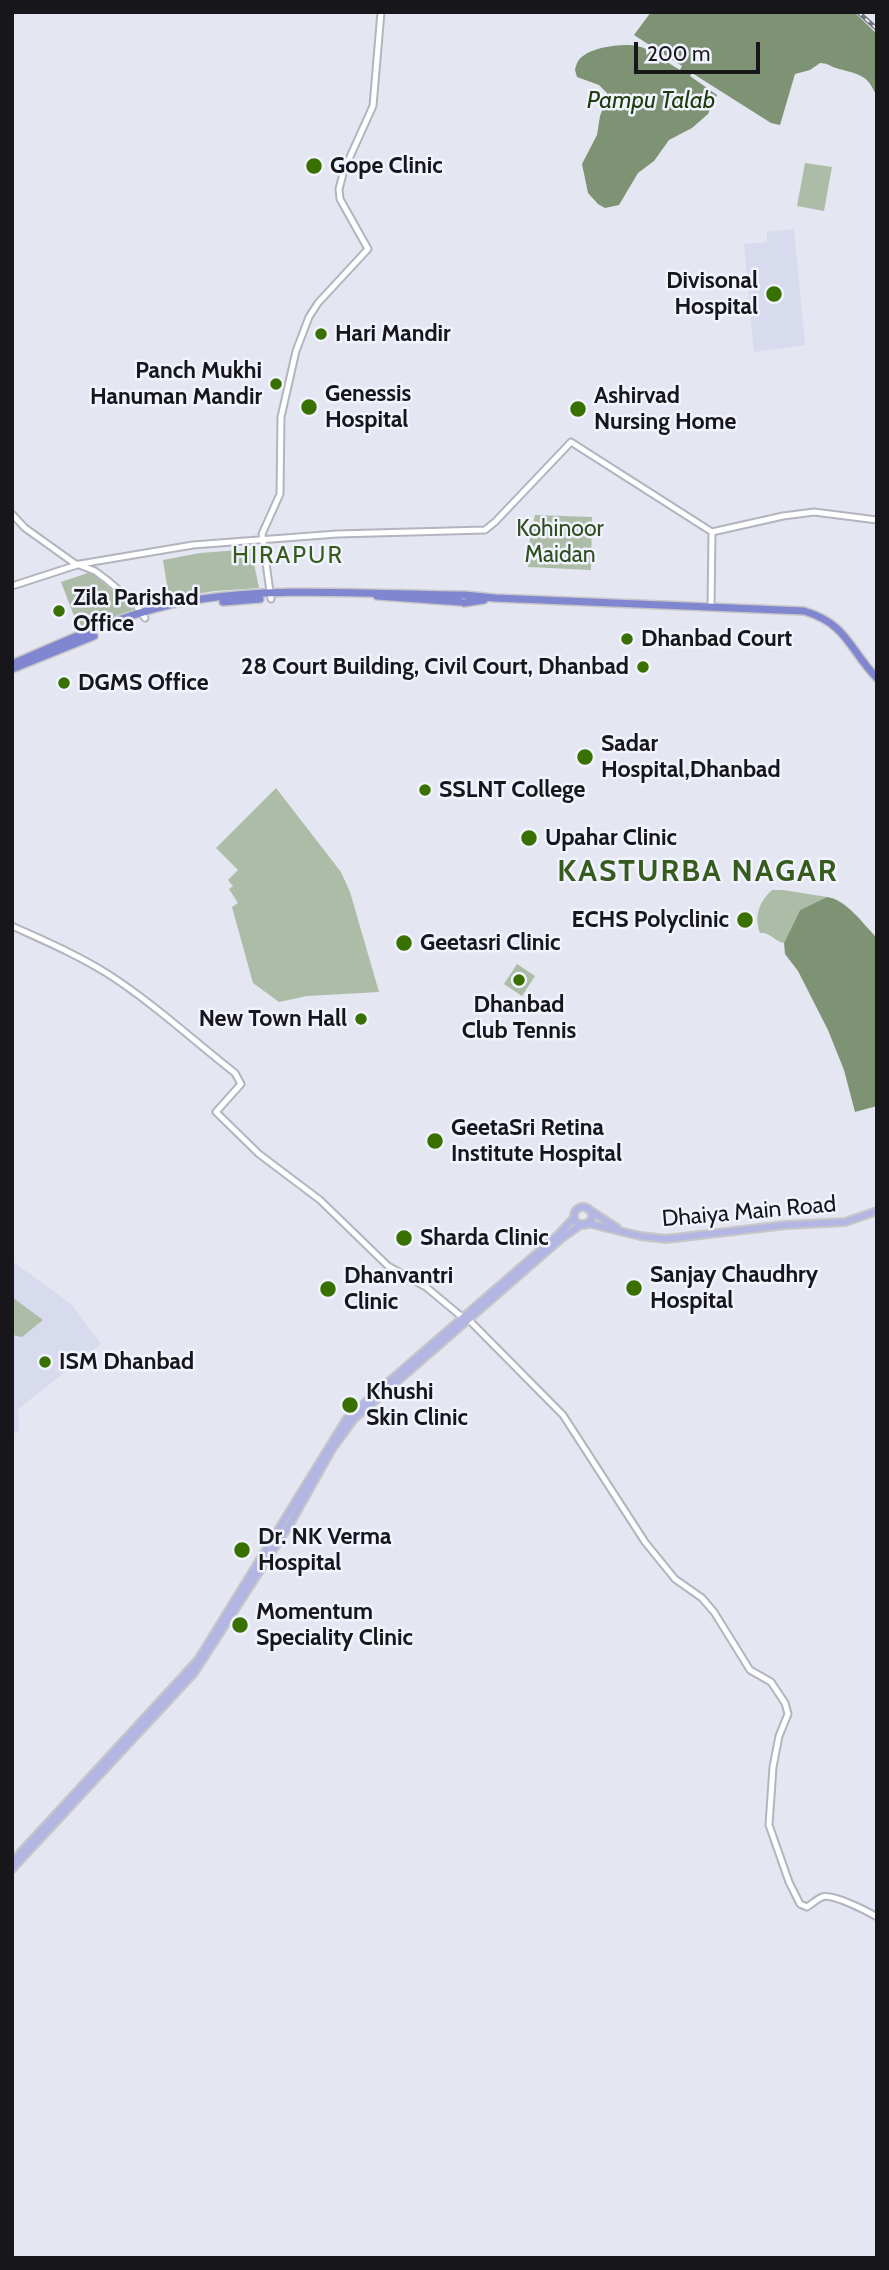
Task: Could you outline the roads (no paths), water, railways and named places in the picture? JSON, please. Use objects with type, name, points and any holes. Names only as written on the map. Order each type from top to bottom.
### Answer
[{"type":"highway","points":[[14,664],[144,615],[194,600],[335,591],[462,599],[788,609],[813,614],[830,623],[846,636],[877,678]]},
{"type":"main road","points":[[465,1318],[562,1238],[585,1224],[591,1215],[587,1208]]},
{"type":"main road","points":[[12,1862],[194,1673],[296,1505],[354,1419],[551,1241],[574,1217],[577,1209],[587,1208],[623,1231]]},
{"type":"main road","name":"Dhaiya Main Road","points":[[585,1224],[649,1238],[680,1238],[786,1225],[845,1222],[877,1211]]},
{"type":"main road","points":[[574,1217],[585,1224]]},
{"type":"main road","points":[[12,1869],[74,1798]]},
{"type":"street","points":[[271,596],[261,539],[264,525],[281,494],[281,417],[296,351],[309,317],[318,303],[369,249],[340,199],[339,189],[344,170],[373,106],[381,12]]},
{"type":"street","points":[[12,586],[80,564],[193,545],[366,533],[485,530],[571,442],[712,532],[814,512],[877,520]]},
{"type":"street","points":[[12,514],[25,528],[74,563],[101,575],[128,597],[144,615]]},
{"type":"street","points":[[710,607],[712,532]]},
{"type":"street","points":[[12,926],[58,946],[106,972],[235,1073],[241,1084],[216,1112],[259,1154],[320,1199],[388,1266],[426,1287],[465,1318],[563,1415],[645,1542],[675,1579],[702,1598],[714,1612],[750,1670],[771,1682],[785,1703],[788,1714],[779,1736],[773,1767],[769,1825],[789,1882],[800,1904],[807,1908],[821,1897],[828,1897],[877,1917]]},
{"type":"water","name":"Pampu Talab","points":[[651,12],[854,12],[877,34],[877,97],[870,83],[861,76],[820,63],[810,70],[795,74],[780,125],[771,123],[692,73],[690,76],[717,95],[708,114],[692,128],[669,140],[654,161],[638,173],[619,205],[605,208],[588,193],[582,164],[597,135],[607,93],[599,85],[577,77],[575,68],[580,59],[588,53],[609,46],[624,45],[648,50],[680,70],[682,66],[634,35]]},
{"type":"water","points":[[827,897],[848,907],[877,938],[877,1106],[855,1112],[844,1070],[828,1030],[798,971],[785,954],[784,943],[800,910]]},
{"type":"railway","points":[[858,12],[877,29]]},
{"type":"place","name":"Gope Clinic","points":[[314,166]]},
{"type":"place","name":"Divisonal Hospital","points":[[774,294]]},
{"type":"place","name":"Hari Mandir","points":[[321,334]]},
{"type":"place","name":"Panch Mukhi Hanuman Mandir","points":[[276,384]]},
{"type":"place","name":"Genessis Hospital","points":[[309,407]]},
{"type":"place","name":"Ashirvad Nursing Home","points":[[578,409]]},
{"type":"place","name":"Zila Parishad Office","points":[[59,611]]},
{"type":"place","name":"Dhanbad Court","points":[[627,639]]},
{"type":"place","name":"28 Court Building, Civil Court, Dhanbad","points":[[643,667]]},
{"type":"place","name":"DGMS Office","points":[[64,683]]},
{"type":"place","name":"Sadar Hospital,Dhanbad","points":[[585,757]]},
{"type":"place","name":"SSLNT College","points":[[425,790]]},
{"type":"place","name":"Upahar Clinic","points":[[529,838]]},
{"type":"place","name":"ECHS Polyclinic","points":[[745,920]]},
{"type":"place","name":"Geetasri Clinic","points":[[404,943]]},
{"type":"place","name":"Dhanbad Club Tennis","points":[[519,980]]},
{"type":"place","name":"New Town Hall","points":[[361,1019]]},
{"type":"place","name":"GeetaSri Retina Institute Hospital","points":[[435,1141]]},
{"type":"place","name":"Sharda Clinic","points":[[404,1238]]},
{"type":"place","name":"Sanjay Chaudhry Hospital","points":[[634,1288]]},
{"type":"place","name":"Dhanvantri Clinic","points":[[328,1289]]},
{"type":"place","name":"ISM Dhanbad","points":[[45,1362]]},
{"type":"place","name":"Khushi Skin Clinic","points":[[350,1405]]},
{"type":"place","name":"Dr. NK Verma Hospital","points":[[242,1550]]},
{"type":"place","name":"Momentum Speciality Clinic","points":[[240,1625]]},
{"type":"district","name":"HIRAPUR","points":[[288,556]]},
{"type":"district","name":"KASTURBA NAGAR","points":[[698,872]]},
{"type":"park label","name":"Kohinoor Maidan","points":[[560,542]]}]
